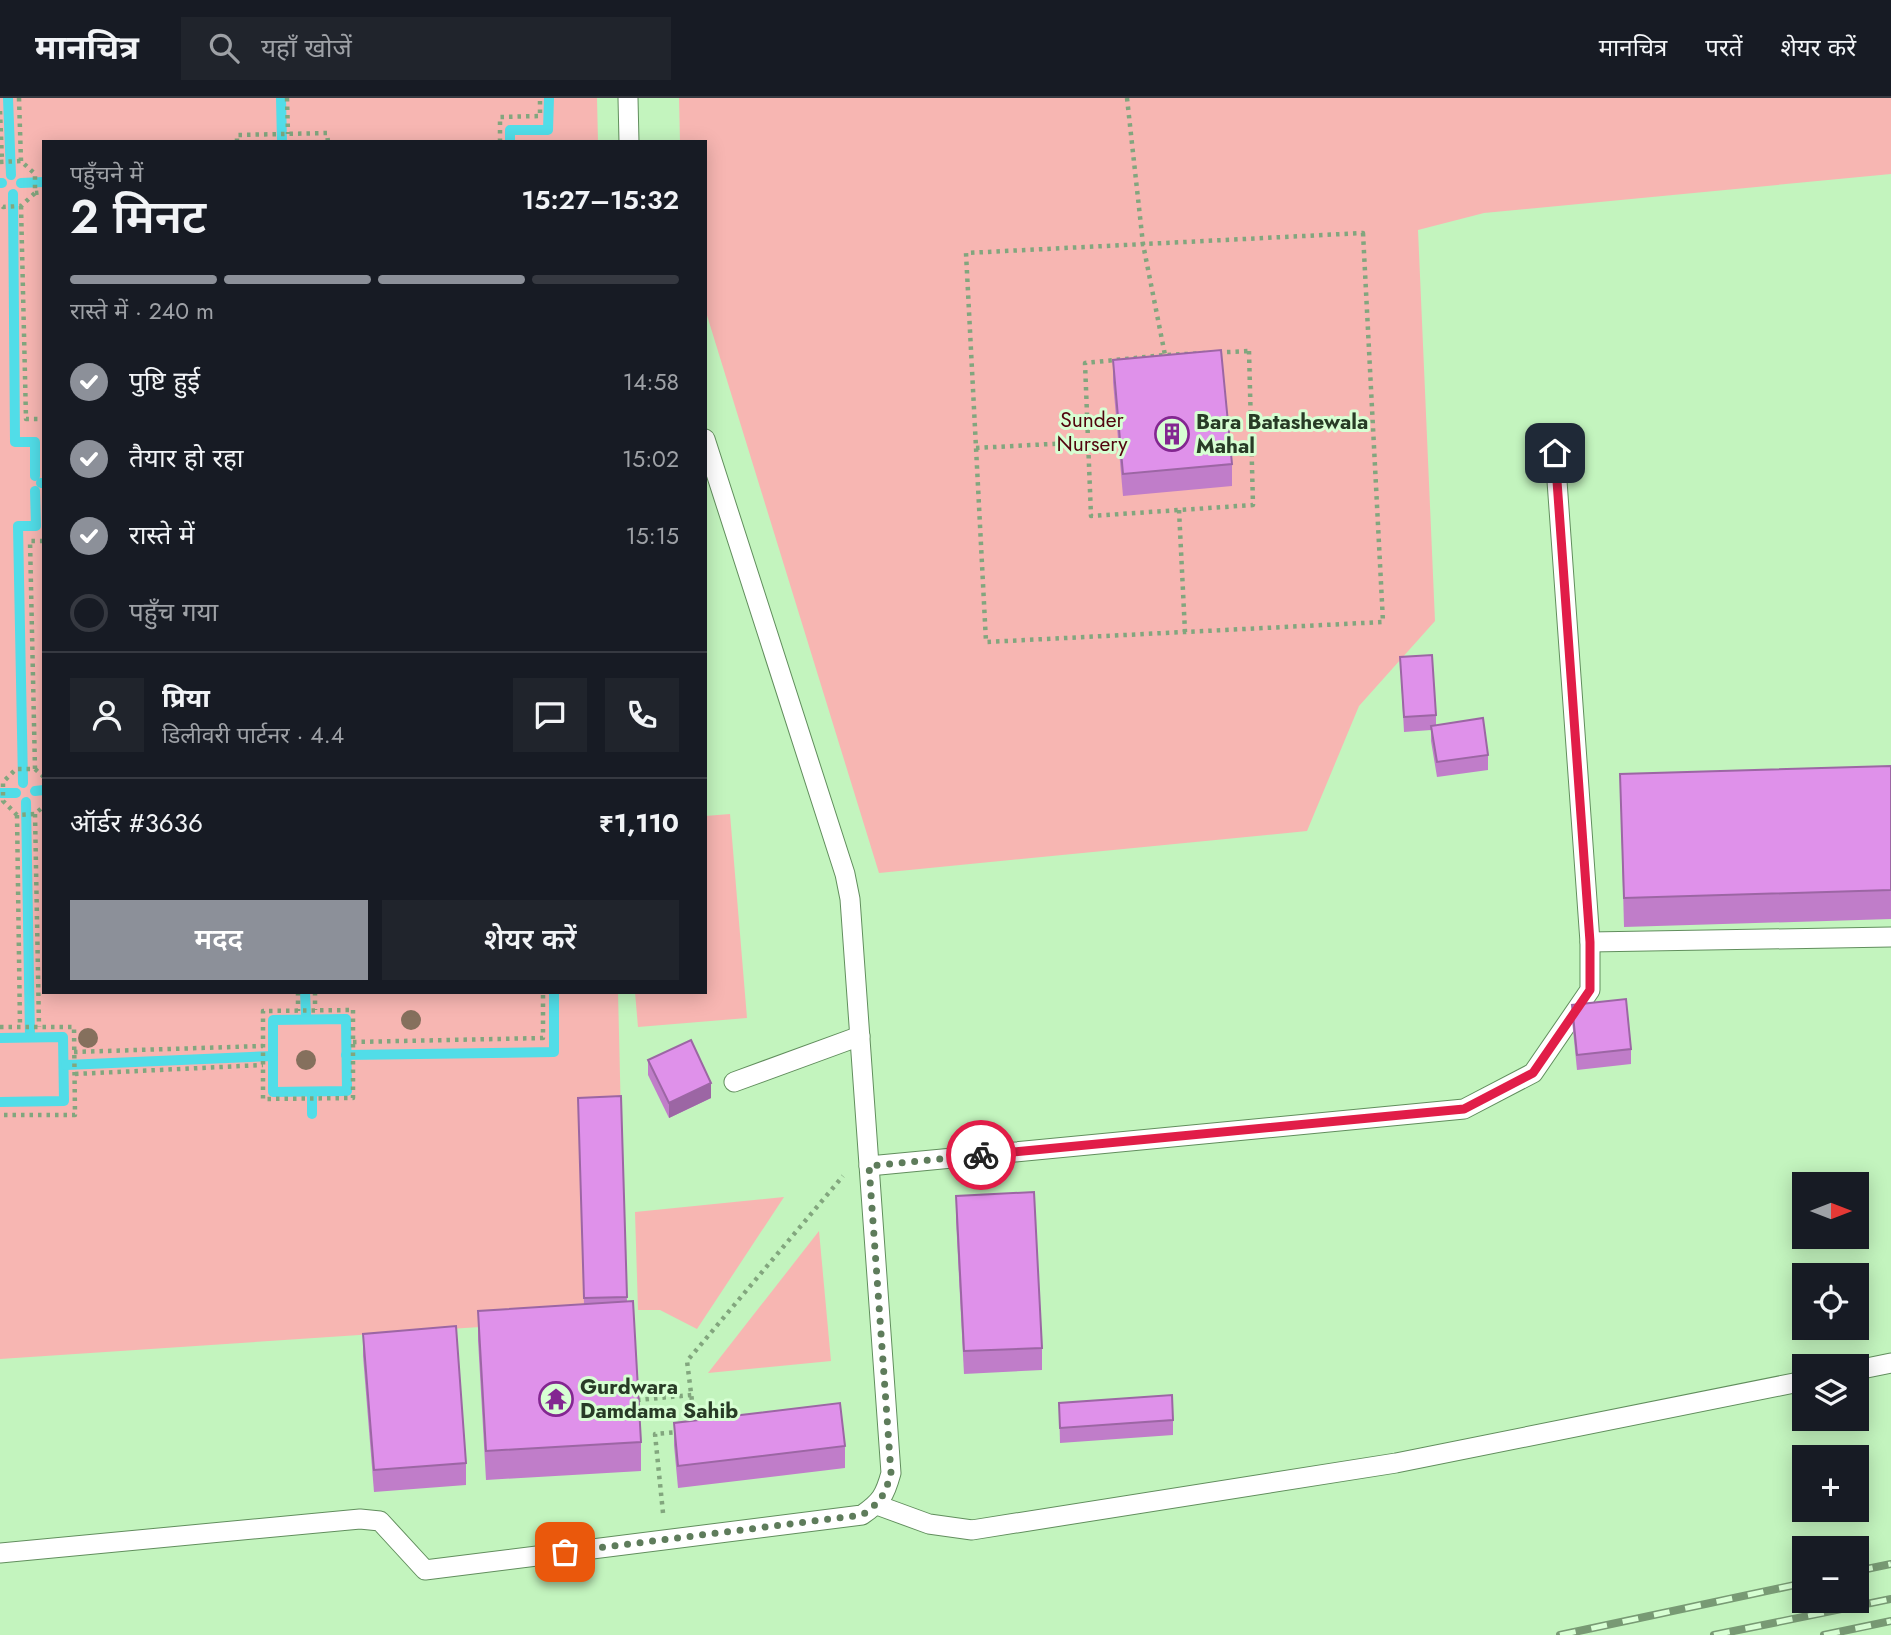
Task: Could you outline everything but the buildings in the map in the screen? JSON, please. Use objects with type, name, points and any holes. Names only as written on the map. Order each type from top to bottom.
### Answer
[{"type":"lane","points":[[628,98],[629,140]]},
{"type":"lane","points":[[0,1553],[360,1519],[380,1521],[425,1570],[862,1515],[877,1505],[886,1490],[891,1473],[850,900],[845,874],[707,445]]},
{"type":"lane","points":[[869,1166],[1464,1109],[1533,1073],[1590,990],[1590,942],[1555,453]]},
{"type":"lane","points":[[1590,942],[1891,937]]},
{"type":"lane","points":[[734,1082],[860,1036]]},
{"type":"lane","points":[[1869,1368],[1891,1363]]},
{"type":"lane","points":[[877,1505],[929,1524],[972,1530],[1396,1463],[1792,1383]]},
{"type":"path","points":[[19,98],[21,160],[35,174],[35,193]]},
{"type":"path","points":[[287,98],[288,134]]},
{"type":"path","points":[[500,140],[500,117],[540,116],[540,98]]},
{"type":"path","points":[[1127,98],[1143,244],[1165,355]]},
{"type":"path","points":[[0,111],[1,161],[21,160]]},
{"type":"path","points":[[237,140],[237,135],[327,133],[327,140]]},
{"type":"path","points":[[35,174],[42,173]]},
{"type":"path","points":[[0,204],[3,207],[22,206],[35,193],[42,192]]},
{"type":"path","points":[[22,206],[26,419],[42,419]]},
{"type":"path","points":[[1363,233],[1383,622],[986,642],[966,253],[1143,244],[1363,233]]},
{"type":"path","points":[[1249,351],[1253,505],[1091,516],[1085,363],[1165,355],[1249,351]]},
{"type":"path","points":[[976,447],[1088,442]]},
{"type":"path","points":[[1179,510],[1185,632]]},
{"type":"path","points":[[35,769],[30,541],[42,541]]},
{"type":"path","points":[[20,1027],[16,815],[1,801],[3,782],[16,769],[35,769],[42,775]]},
{"type":"path","points":[[16,815],[35,814],[42,808]]},
{"type":"path","points":[[35,814],[39,1027]]},
{"type":"path","points":[[298,994],[298,1011]]},
{"type":"path","points":[[315,994],[315,1010]]},
{"type":"path","points":[[353,1042],[543,1038],[543,994]]},
{"type":"path","points":[[353,1010],[353,1098],[263,1099],[263,1011],[298,1011],[353,1010]]},
{"type":"path","points":[[0,1027],[74,1027],[75,1074],[75,1115],[0,1115]]},
{"type":"path","points":[[74,1052],[263,1046]]},
{"type":"path","points":[[75,1074],[263,1065]]},
{"type":"path","points":[[696,1430],[687,1361],[868,1146]]},
{"type":"path","points":[[637,1400],[692,1395]]},
{"type":"path","points":[[665,1540],[655,1434],[682,1432]]},
{"type":"green space","points":[[0,98],[597,98],[598,140],[42,140],[42,994],[618,994],[621,1118],[584,1320],[0,1359]]},
{"type":"green space","name":"Sunder Nursery","points":[[679,98],[1891,98],[1891,174],[1484,213],[1418,230],[1435,621],[1359,706],[1307,831],[879,873],[707,315],[707,140],[680,140]]},
{"type":"green space","points":[[730,814],[747,1018],[638,1027],[635,994],[707,994],[707,816]]},
{"type":"green space","points":[[784,1197],[697,1329],[660,1310],[638,1310],[635,1212]]},
{"type":"green space","points":[[819,1231],[831,1361],[708,1373]]},
{"type":"waterway","points":[[8,98],[11,175]]},
{"type":"waterway","points":[[281,98],[282,140]]},
{"type":"waterway","points":[[510,140],[510,130],[548,130],[549,98]]},
{"type":"waterway","points":[[21,183],[42,182]]},
{"type":"waterway","points":[[13,194],[15,442],[35,442],[35,476]]},
{"type":"waterway","points":[[23,783],[18,526],[36,526],[35,491]]},
{"type":"waterway","points":[[35,791],[42,790]]},
{"type":"waterway","points":[[0,793],[16,793]]},
{"type":"waterway","points":[[26,802],[30,1037]]},
{"type":"waterway","points":[[305,994],[306,1014]]},
{"type":"waterway","points":[[346,1055],[554,1052],[554,994]]},
{"type":"waterway","points":[[346,1019],[347,1091],[273,1092],[273,1020],[346,1019]]},
{"type":"waterway","points":[[0,1038],[63,1037],[64,1101],[0,1102]]},
{"type":"waterway","points":[[66,1065],[273,1056]]},
{"type":"waterway","points":[[312,1096],[312,1114]]},
{"type":"railway","points":[[1869,1569],[1891,1564]]},
{"type":"railway","points":[[1560,1635],[1792,1586]]},
{"type":"railway","points":[[1714,1635],[1891,1599]]},
{"type":"railway","points":[[1824,1635],[1891,1621]]},
{"type":"way so far","points":[[565,1552],[862,1515],[877,1505],[886,1490],[891,1473],[869,1166],[981,1155]]},
{"type":"place","name":"Bara Batashewala Mahal","points":[[1172,434]]},
{"type":"place","name":"Gurdwara Damdama Sahib","points":[[556,1399]]},
{"type":"route","points":[[981,1155],[1464,1109],[1533,1073],[1590,990],[1590,942],[1555,453]]}]
